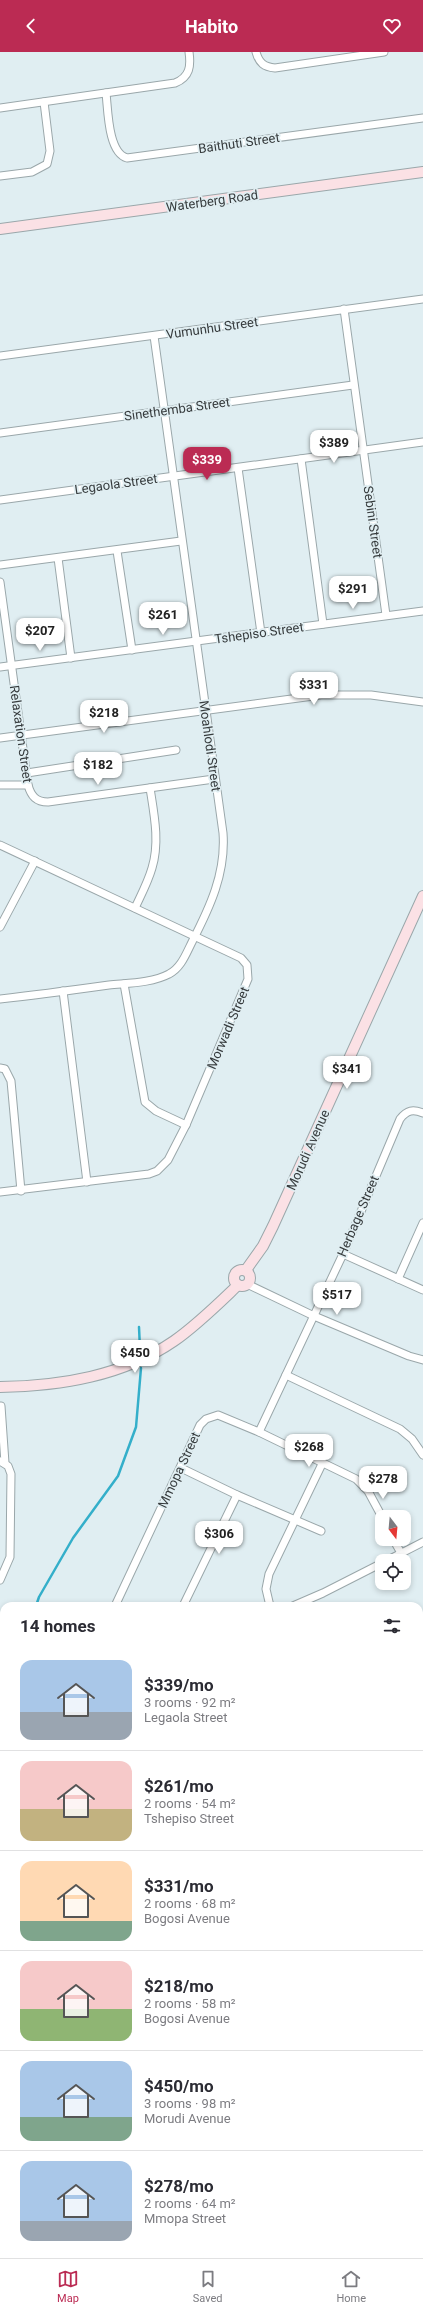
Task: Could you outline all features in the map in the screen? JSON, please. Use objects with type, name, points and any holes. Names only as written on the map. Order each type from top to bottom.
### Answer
[{"type":"street","points":[[0,108],[170,84],[181,81],[185,78],[189,70],[189,52]]},
{"type":"street","points":[[256,52],[264,65],[275,68],[384,52]]},
{"type":"street","name":"Baithuti Street","points":[[106,93],[114,144],[119,154],[127,158],[423,118]]},
{"type":"street","points":[[0,176],[32,172],[47,164],[50,151],[44,102]]},
{"type":"street","name":"Waterberg Road","points":[[0,229],[423,172]]},
{"type":"street","name":"Vumunhu Street","points":[[0,356],[423,299]]},
{"type":"street","name":"Sebini Street","points":[[344,309],[353,385],[364,450],[386,615]]},
{"type":"street","name":"Moahlodi Street","points":[[0,999],[124,984],[156,978],[173,972],[183,960],[215,893],[223,859],[222,832],[154,336]]},
{"type":"street","name":"Sinethemba Street","points":[[0,433],[353,385]]},
{"type":"street","name":"Legaola Street","points":[[0,500],[423,442]]},
{"type":"street","points":[[301,459],[323,624]]},
{"type":"street","points":[[238,468],[261,632]]},
{"type":"street","points":[[0,565],[117,551],[181,541]]},
{"type":"street","points":[[117,551],[132,650]]},
{"type":"street","points":[[58,558],[71,658]]},
{"type":"street","name":"Relaxation Street","points":[[0,582],[28,785],[33,797],[42,802],[214,779]]},
{"type":"street","name":"Tshepiso Street","points":[[0,667],[423,611]]},
{"type":"street","points":[[0,738],[205,710],[338,694],[371,694],[423,702]]},
{"type":"street","points":[[27,773],[176,750]]},
{"type":"street","points":[[0,785],[28,785]]},
{"type":"street","points":[[135,908],[152,868],[155,855],[156,831],[150,788]]},
{"type":"street","name":"Morwadi Street","points":[[0,844],[196,935],[241,958],[247,965],[248,979],[186,1125],[168,1160],[157,1171],[149,1174],[21,1191],[0,1192]]},
{"type":"street","points":[[0,927],[35,861]]},
{"type":"street","name":"Morudi Avenue","points":[[242,1285],[234,1280],[234,1274],[240,1270],[246,1270],[260,1251],[273,1226],[423,896]]},
{"type":"street","points":[[124,984],[144,1102],[156,1111],[186,1125]]},
{"type":"street","points":[[63,991],[87,1182]]},
{"type":"street","points":[[0,1068],[6,1069],[11,1081],[21,1191]]},
{"type":"street","name":"Herbage Street","points":[[259,1432],[343,1254],[400,1119],[408,1111],[423,1113]]},
{"type":"street","points":[[398,1279],[423,1223]]},
{"type":"street","points":[[343,1254],[423,1290]]},
{"type":"street","points":[[0,1387],[36,1386],[66,1382],[96,1376],[125,1366],[172,1342],[191,1328],[250,1279],[246,1270]]},
{"type":"street","points":[[242,1285],[408,1356],[423,1360]]},
{"type":"street","points":[[286,1376],[400,1429],[412,1439],[423,1456]]},
{"type":"street","points":[[0,1580],[9,1561],[11,1474],[2,1462],[1,1406]]},
{"type":"street","name":"Mmopa Street","points":[[116,1602],[181,1468],[200,1425],[211,1416],[218,1415],[259,1432],[322,1464],[356,1479],[363,1484],[378,1510]]},
{"type":"street","points":[[269,1602],[267,1597],[267,1583],[322,1464]]},
{"type":"street","points":[[181,1468],[237,1495],[297,1519],[321,1531]]},
{"type":"street","points":[[185,1602],[237,1495]]},
{"type":"street","points":[[397,1546],[401,1553],[423,1542]]},
{"type":"street","points":[[302,1602],[375,1567]]},
{"type":"waterway","points":[[139,1327],[140,1349]]},
{"type":"waterway","points":[[37,1602],[73,1538],[118,1476],[136,1427],[141,1368]]}]
